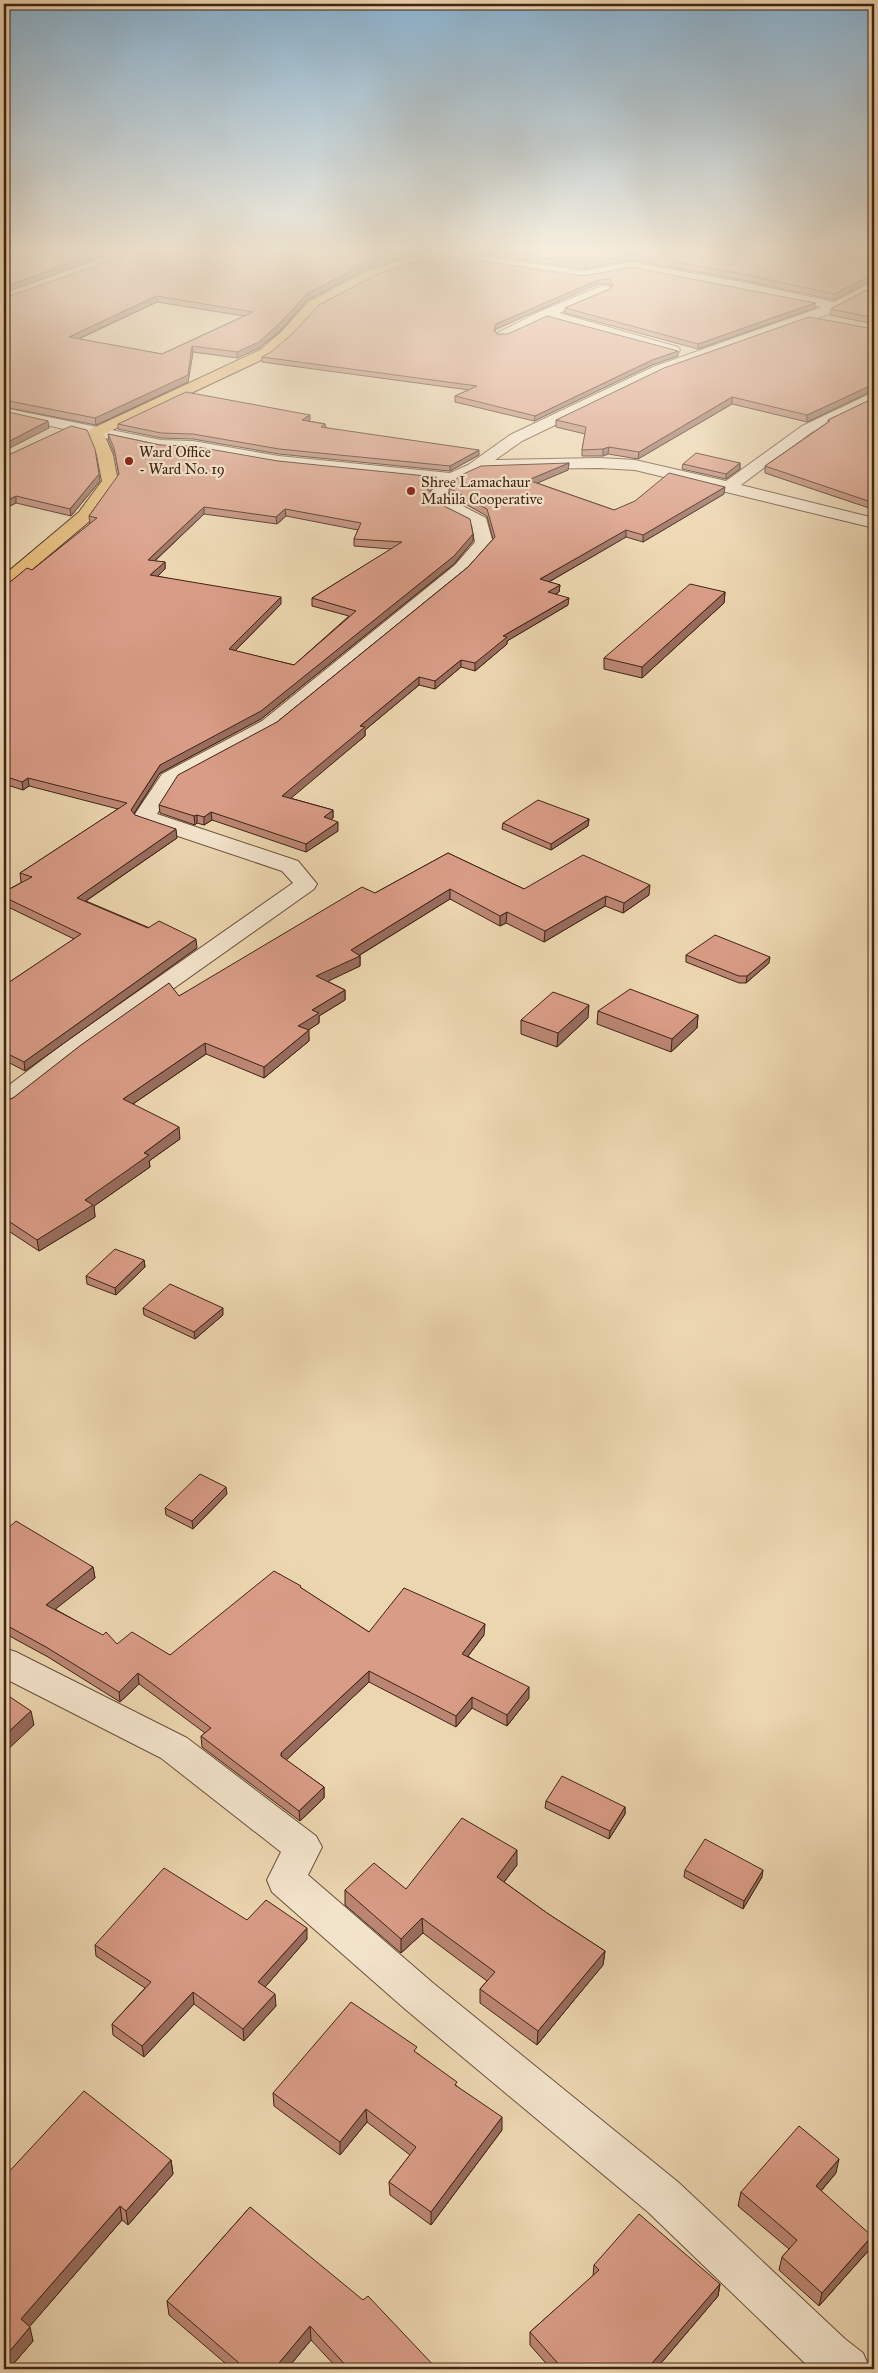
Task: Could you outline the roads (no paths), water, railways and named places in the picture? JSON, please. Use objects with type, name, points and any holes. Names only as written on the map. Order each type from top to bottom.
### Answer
[{"type":"main road","points":[[4,584],[85,516],[110,481],[96,432],[154,403],[250,360]]},
{"type":"street","points":[[4,1102],[72,1049],[306,884],[290,866],[144,817],[169,778],[269,725],[461,569],[484,544],[480,522],[449,506],[436,495],[452,478],[474,468],[516,438],[658,370],[684,360]]},
{"type":"street","points":[[728,487],[807,429],[874,396]]},
{"type":"street","points":[[4,412],[161,445],[193,446],[279,462],[452,478]]},
{"type":"street","points":[[44,439],[68,426]]},
{"type":"street","points":[[474,468],[506,464],[600,463],[635,465],[874,523]]},
{"type":"street","points":[[4,1662],[174,1748],[304,1847],[286,1880],[419,1996],[663,2197],[847,2369]]},
{"type":"place","name":"Ward Office - Ward No. 19","points":[[129,461]]},
{"type":"place","name":"Shree Lamachaur Mahila Cooperative","points":[[411,491]]}]
